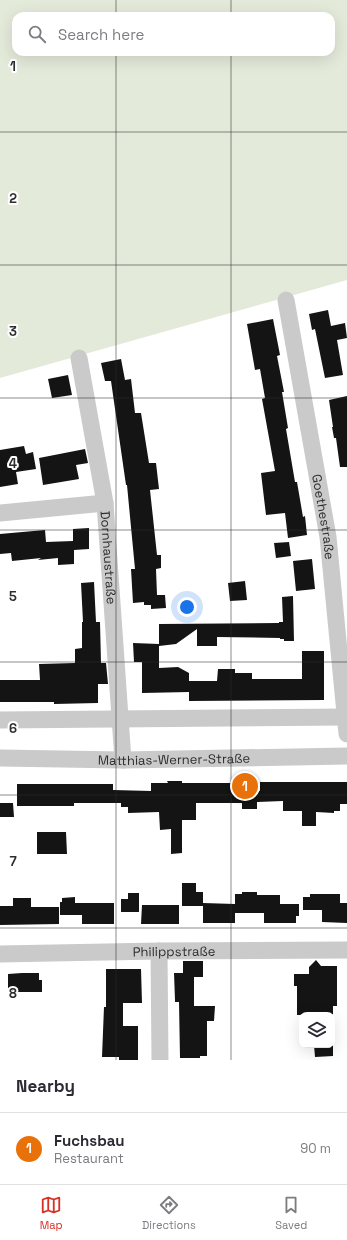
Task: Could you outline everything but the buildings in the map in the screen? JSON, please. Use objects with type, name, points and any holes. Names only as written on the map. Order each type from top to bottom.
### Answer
[{"type":"street","name":"Goethestraße","points":[[286,300],[328,536],[347,734]]},
{"type":"street","name":"Dornhaustraße","points":[[79,358],[105,504],[124,760]]},
{"type":"street","points":[[0,513],[105,504]]},
{"type":"street","points":[[0,720],[346,717]]},
{"type":"street","name":"Matthias-Werner-Straße","points":[[0,758],[124,760],[347,756]]},
{"type":"street","name":"Philippstraße","points":[[0,954],[347,950]]},
{"type":"street","points":[[159,951],[160,1060]]},
{"type":"green space","points":[[0,0],[347,0],[347,280],[0,378]]},
{"type":"place","name":"Fuchsbau","points":[[245,786]]}]
